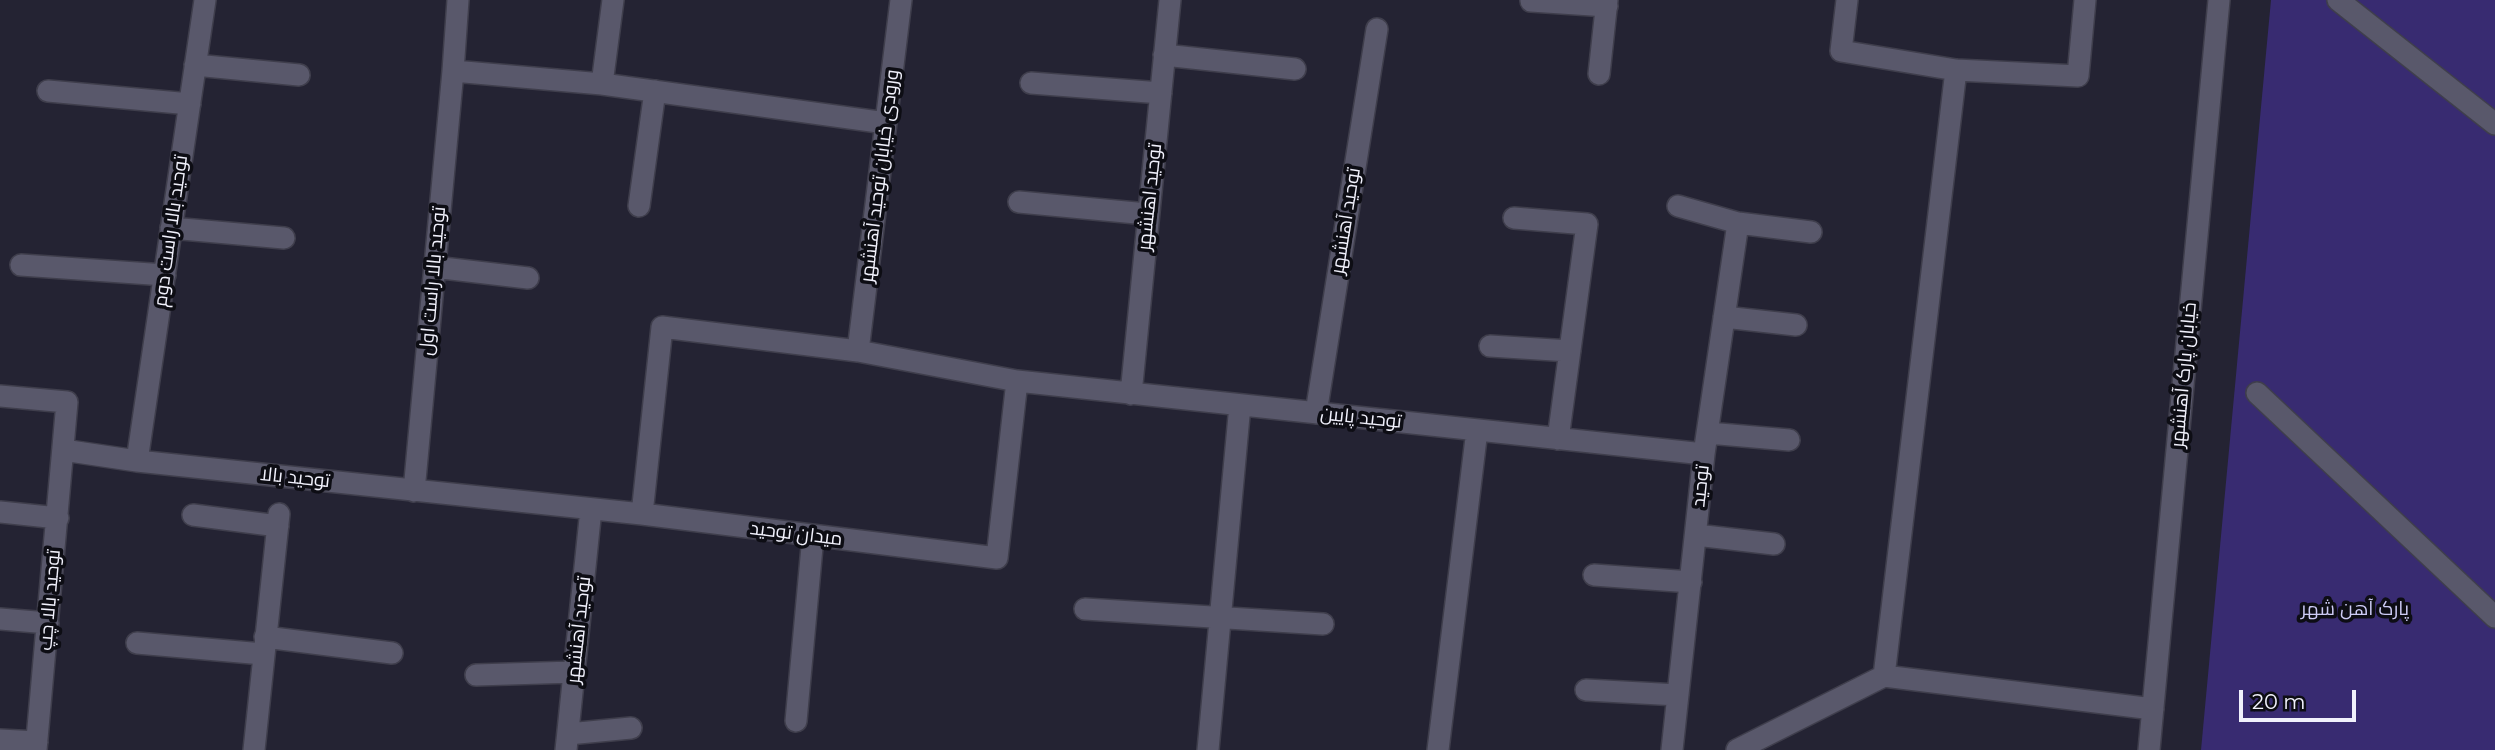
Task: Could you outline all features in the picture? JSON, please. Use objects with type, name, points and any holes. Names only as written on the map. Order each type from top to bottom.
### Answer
[{"type":"street","name":"توحید بالا راست دوم","points":[[137,461],[205,0]]},
{"type":"street","name":"توحید بالا راست اول","points":[[414,491],[458,0]]},
{"type":"street","points":[[602,84],[613,0]]},
{"type":"street","name":"ورودی خیابان توحید آهنشهر","points":[[858,351],[901,0]]},
{"type":"street","name":"توحید اهنشهر","points":[[1131,394],[1170,0]]},
{"type":"street","points":[[1847,0],[1841,51],[1956,70],[2078,76],[2085,0]]},
{"type":"street","name":"خیابان پارک آهنشهر","points":[[2150,750],[2219,0]]},
{"type":"street","points":[[2338,0],[2495,124]]},
{"type":"street","points":[[1531,1],[1607,3],[1599,74]]},
{"type":"street","name":"توحید آهنشهر","points":[[1316,413],[1377,29]]},
{"type":"street","points":[[1164,55],[1295,69]]},
{"type":"street","points":[[195,65],[299,75]]},
{"type":"street","points":[[1884,676],[1956,70]]},
{"type":"street","points":[[453,71],[602,84],[886,123]]},
{"type":"street","points":[[1031,83],[1161,93]]},
{"type":"street","points":[[47,91],[190,104]]},
{"type":"street","points":[[639,206],[655,91]]},
{"type":"street","points":[[1019,202],[1147,214]]},
{"type":"street","points":[[1678,205],[1738,223],[1811,232]]},
{"type":"street","points":[[1514,218],[1587,224],[1558,439]]},
{"type":"street","name":"توحید","points":[[1672,750],[1704,454],[1738,223]]},
{"type":"street","points":[[171,228],[284,238]]},
{"type":"street","points":[[20,265],[164,275]]},
{"type":"street","points":[[434,267],[528,278]]},
{"type":"street","points":[[1724,317],[1796,325]]},
{"type":"street","points":[[642,514],[662,327],[858,351],[1017,381]]},
{"type":"street","points":[[1490,346],[1570,351]]},
{"type":"street","name":"توحید پایین","points":[[1017,381],[1704,454]]},
{"type":"street","name":"میدان توحید","points":[[642,514],[997,558],[1017,381]]},
{"type":"street","points":[[2257,393],[2495,617]]},
{"type":"street","points":[[0,396],[67,402],[63,450]]},
{"type":"street","points":[[1208,750],[1240,405]]},
{"type":"street","points":[[1438,750],[1477,430]]},
{"type":"street","points":[[1708,433],[1789,440]]},
{"type":"street","name":"توحید بالا","points":[[63,450],[137,461],[642,514]]},
{"type":"street","name":"توحید بالا چپ","points":[[36,746],[63,450]]},
{"type":"street","name":"توحید آهنشهر","points":[[567,742],[591,509]]},
{"type":"street","points":[[0,512],[58,518]]},
{"type":"street","points":[[193,516],[279,520],[254,750]]},
{"type":"street","points":[[1696,535],[1774,544]]},
{"type":"street","points":[[796,721],[813,536]]},
{"type":"street","points":[[1594,575],[1691,582]]},
{"type":"street","points":[[1086,608],[1322,624]]},
{"type":"street","points":[[0,619],[48,623]]},
{"type":"street","points":[[137,643],[392,653]]},
{"type":"street","points":[[476,675],[574,672]]},
{"type":"street","points":[[1737,750],[1884,676],[2153,709]]},
{"type":"street","points":[[1586,690],[1678,695]]},
{"type":"street","points":[[567,742],[631,728]]},
{"type":"street","points":[[0,740],[36,746]]},
{"type":"green space","name":"پارک آهن شهر","points":[[2271,0],[2495,0],[2495,750],[2201,750]]}]
